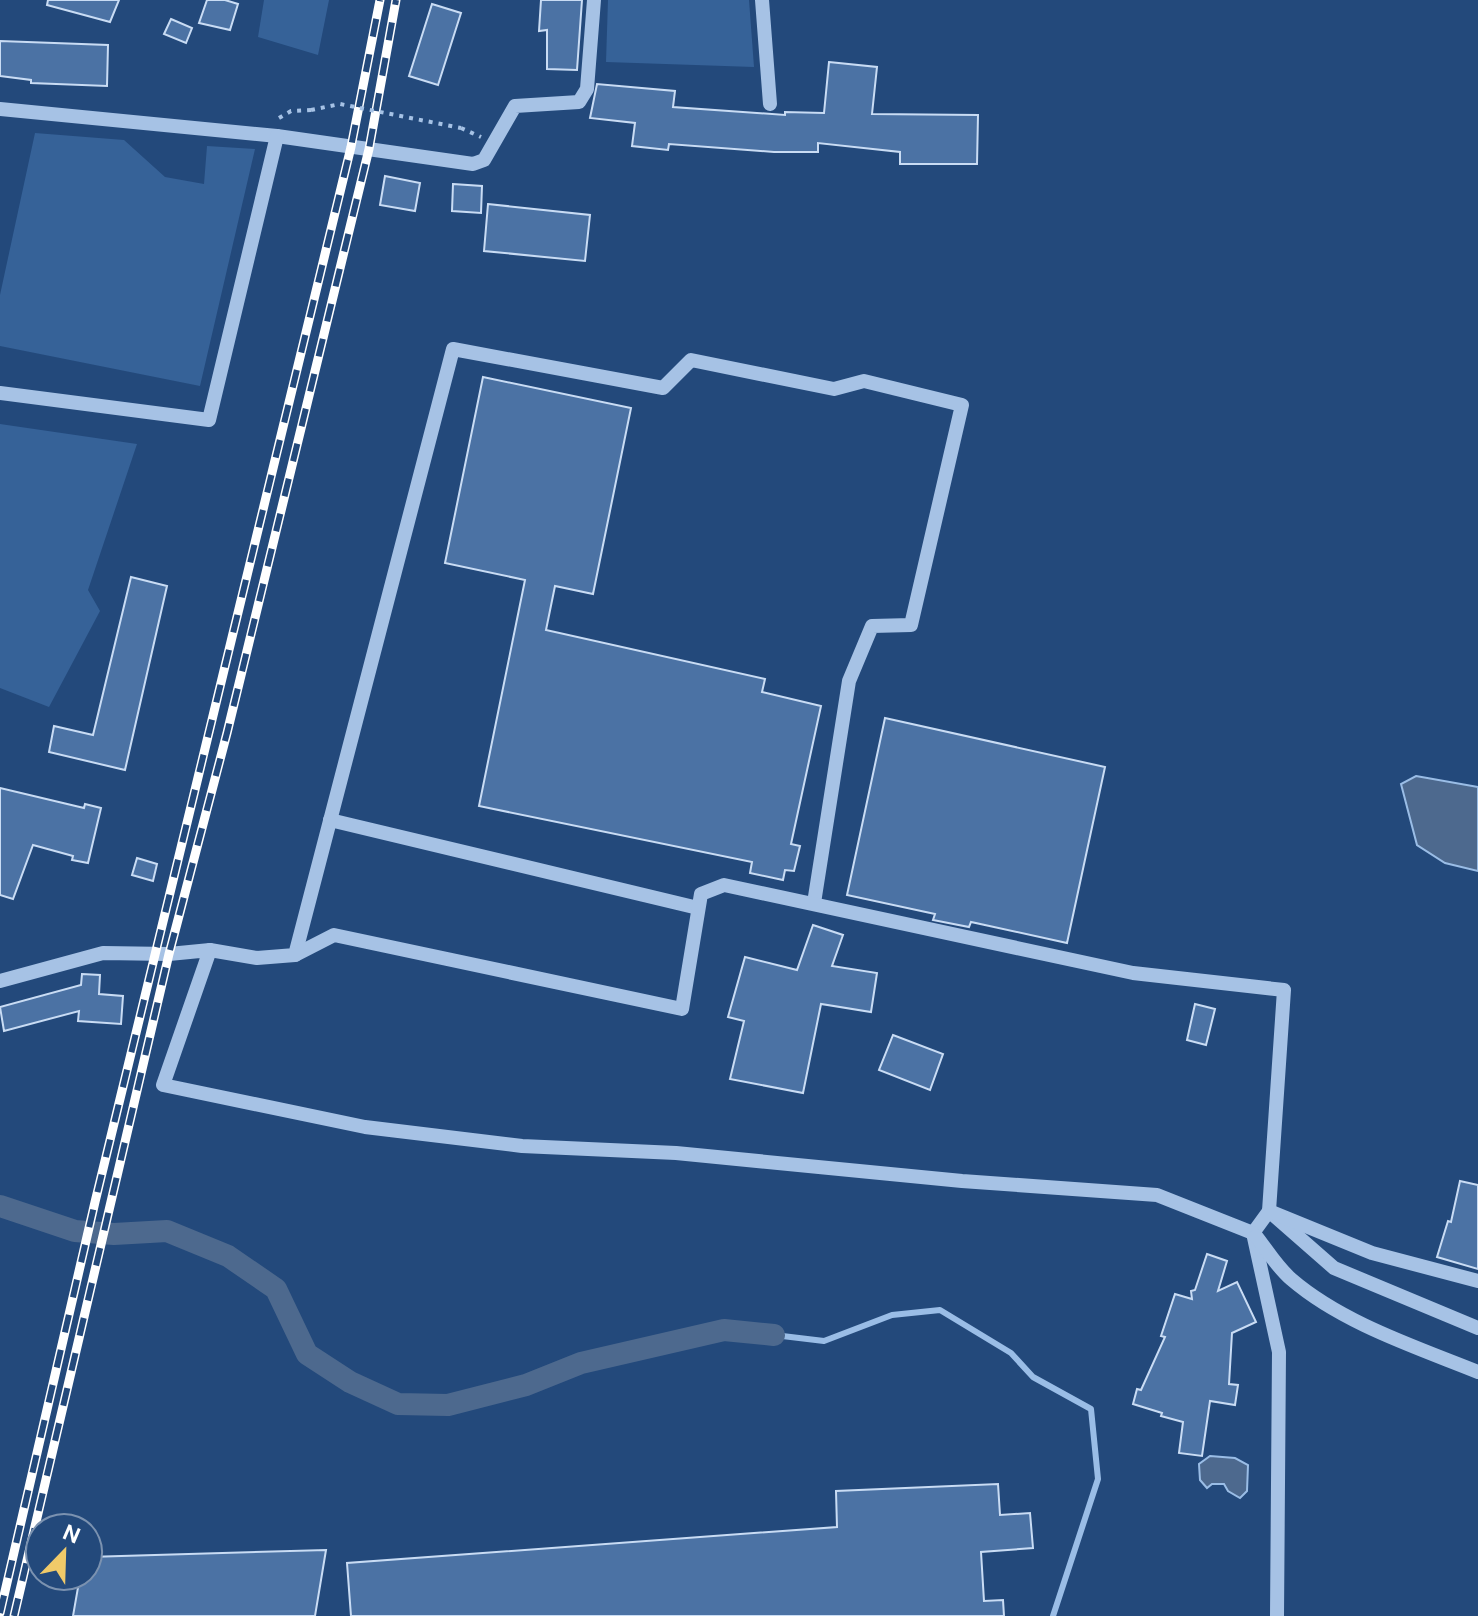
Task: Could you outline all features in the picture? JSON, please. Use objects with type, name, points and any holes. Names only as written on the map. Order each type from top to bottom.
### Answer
[{"type":"street","points":[[0,109],[277,136],[473,164],[484,160],[515,106],[579,102],[587,89],[594,0]]},
{"type":"street","points":[[762,0],[770,104]]},
{"type":"street","points":[[0,393],[209,420],[277,136]]},
{"type":"street","points":[[295,955],[453,349],[663,388],[691,360],[834,389],[864,381],[962,405],[911,625],[872,626],[849,681],[814,903]]},
{"type":"street","points":[[330,820],[698,908]]},
{"type":"street","points":[[0,981],[103,953],[169,954],[210,950],[257,958],[295,955],[334,935],[682,1009],[701,894],[724,885],[1133,973],[1284,990],[1269,1211],[1253,1233],[1279,1352],[1277,1616]]},
{"type":"street","points":[[210,950],[163,1085],[365,1127],[522,1146],[676,1153],[962,1181],[1157,1195],[1253,1233],[1290,1278],[1341,1313],[1478,1372]]},
{"type":"street","points":[[1269,1211],[1372,1253],[1478,1281]]},
{"type":"street","points":[[1269,1211],[1334,1268],[1478,1328]]},
{"type":"path","points":[[311,110],[340,104],[461,128]]},
{"type":"shaded area","points":[[264,0],[329,0],[318,55],[258,37]]},
{"type":"shaded area","points":[[608,0],[749,0],[754,67],[606,62]]},
{"type":"shaded area","points":[[35,133],[124,140],[165,177],[204,184],[207,146],[255,149],[200,386],[0,346],[0,295]]},
{"type":"shaded area","points":[[0,424],[137,444],[88,590],[100,611],[49,707],[0,688]]},
{"type":"shaded area","points":[[1416,776],[1478,787],[1478,871],[1445,863],[1417,845],[1401,784]]},
{"type":"shaded area","points":[[1210,1456],[1235,1458],[1248,1465],[1247,1491],[1240,1498],[1228,1491],[1224,1484],[1212,1484],[1207,1488],[1200,1480],[1199,1464]]},
{"type":"building","points":[[48,0],[119,0],[110,22],[47,5]]},
{"type":"building","points":[[207,0],[238,4],[230,30],[199,23]]},
{"type":"building","points":[[541,0],[582,0],[577,70],[547,69],[547,30],[539,31]]},
{"type":"building","points":[[432,4],[461,13],[438,85],[409,76]]},
{"type":"building","points":[[171,19],[192,28],[186,43],[164,34]]},
{"type":"building","points":[[0,41],[108,45],[107,86],[31,83],[31,80],[0,76]]},
{"type":"building","points":[[829,62],[877,67],[872,114],[978,115],[977,164],[900,164],[900,152],[818,143],[818,152],[669,144],[668,150],[632,146],[635,123],[590,118],[597,84],[675,91],[673,107],[785,115],[785,112],[824,113]]},
{"type":"building","points":[[385,176],[420,183],[415,211],[380,205]]},
{"type":"building","points":[[453,184],[482,186],[481,213],[452,211]]},
{"type":"building","points":[[488,204],[590,215],[585,261],[484,251]]},
{"type":"building","points":[[483,377],[631,408],[593,594],[555,586],[546,630],[765,679],[762,692],[821,706],[791,844],[800,846],[794,871],[785,870],[783,880],[750,873],[752,862],[479,806],[525,580],[445,563]]},
{"type":"building","points":[[131,577],[167,586],[125,770],[49,752],[54,726],[93,735]]},
{"type":"building","points":[[885,718],[1105,767],[1067,943],[971,922],[969,927],[933,920],[935,914],[847,895]]},
{"type":"building","points":[[0,788],[84,808],[85,804],[101,808],[88,863],[33,845],[13,899],[0,895]]},
{"type":"building","points":[[137,858],[157,864],[153,881],[132,875]]},
{"type":"building","points":[[813,925],[843,935],[832,966],[877,973],[871,1012],[821,1004],[803,1093],[730,1079],[744,1021],[728,1017],[745,957],[797,970]]},
{"type":"building","points":[[82,974],[100,975],[99,994],[123,996],[121,1024],[78,1021],[79,1011],[4,1031],[0,1007],[81,985]]},
{"type":"building","points":[[1195,1004],[1215,1009],[1206,1045],[1187,1040]]},
{"type":"building","points":[[893,1035],[943,1054],[930,1090],[879,1070]]},
{"type":"building","points":[[1460,1181],[1478,1185],[1478,1269],[1437,1257],[1448,1221],[1451,1222]]},
{"type":"building","points":[[1207,1254],[1227,1261],[1218,1291],[1237,1282],[1256,1322],[1232,1333],[1229,1384],[1238,1385],[1235,1405],[1210,1401],[1202,1456],[1179,1453],[1183,1422],[1133,1404],[1137,1389],[1141,1390],[1165,1337],[1161,1336],[1175,1294],[1192,1299],[1191,1291],[1195,1290]]},
{"type":"building","points":[[998,1484],[1000,1515],[1030,1513],[1033,1548],[981,1552],[984,1601],[1003,1600],[1004,1616],[351,1616],[347,1563],[837,1527],[836,1491]]},
{"type":"building","points":[[326,1550],[315,1616],[73,1616],[77,1592],[104,1592],[104,1557]]},
{"type":"waterway","points":[[0,1206],[75,1231],[114,1234],[167,1231],[228,1256],[276,1289],[307,1354],[350,1382],[398,1404],[448,1405],[526,1385],[581,1363],[724,1330],[774,1335]]},
{"type":"waterway","points":[[774,1335],[824,1341],[892,1315],[940,1310],[1011,1353],[1033,1377],[1091,1409],[1098,1479],[1053,1616]]},
{"type":"railway","points":[[0,1613],[95,1202],[351,147],[380,0]]},
{"type":"railway","points":[[14,1616],[169,954],[227,733],[369,149],[396,0]]}]
